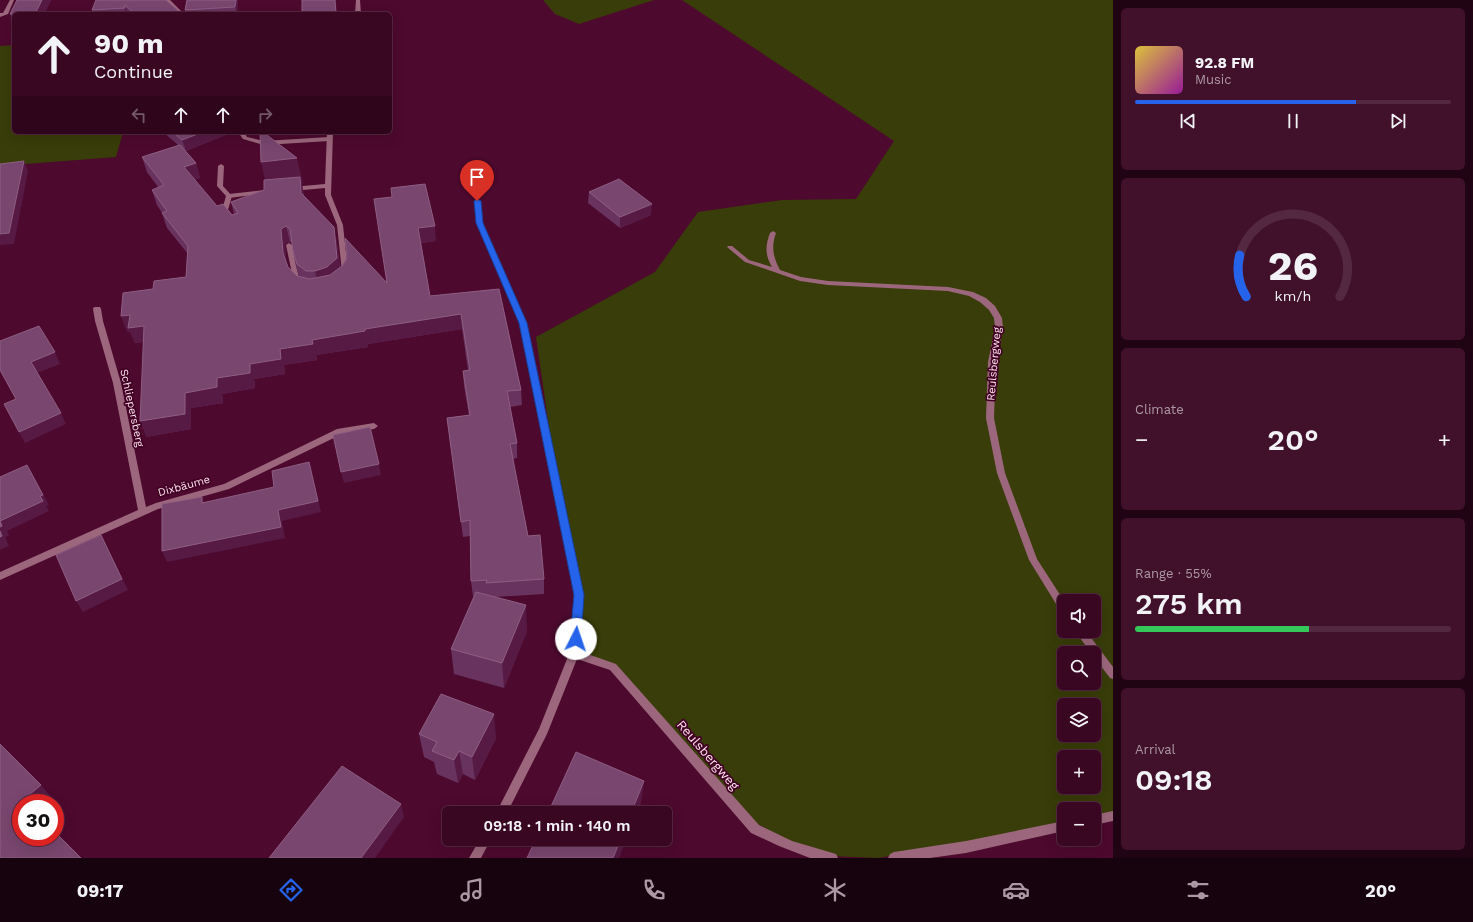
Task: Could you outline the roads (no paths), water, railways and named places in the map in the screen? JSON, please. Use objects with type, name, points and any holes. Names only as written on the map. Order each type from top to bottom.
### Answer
[{"type":"street","points":[[0,15],[5,14],[12,0]]},
{"type":"street","points":[[167,0],[179,12]]},
{"type":"street","points":[[358,0],[358,12]]},
{"type":"street","points":[[242,134],[245,138],[264,143],[329,139]]},
{"type":"street","points":[[330,134],[328,196],[340,225],[345,274],[341,280]]},
{"type":"street","points":[[221,166],[220,186],[229,196]]},
{"type":"street","points":[[282,190],[328,186]]},
{"type":"street","points":[[229,196],[275,191]]},
{"type":"street","points":[[229,196],[225,210],[234,222]]},
{"type":"street","points":[[477,201],[480,223],[523,323],[579,595],[574,654],[543,731],[505,806]]},
{"type":"street","points":[[773,233],[768,246],[771,261],[777,270]]},
{"type":"street","points":[[289,245],[296,281],[302,288]]},
{"type":"street","name":"Reulsbergweg","points":[[730,247],[746,261],[777,270],[800,279],[828,283],[948,289],[971,294],[983,300],[992,308],[998,318],[999,328],[992,362],[990,418],[1001,473],[1033,560],[1057,598]]},
{"type":"street","name":"Schliepersberg","points":[[97,309],[99,321],[117,383],[143,512]]},
{"type":"street","name":"Dixbäume","points":[[0,576],[156,506],[226,488],[340,431],[374,426]]},
{"type":"street","points":[[1085,638],[1113,674]]},
{"type":"street","name":"Reulsbergweg","points":[[574,654],[613,667],[755,829],[789,845],[832,858]]},
{"type":"street","points":[[1101,819],[1113,816]]},
{"type":"street","points":[[894,858],[966,847],[1057,828]]},
{"type":"street","points":[[475,858],[482,846]]}]
